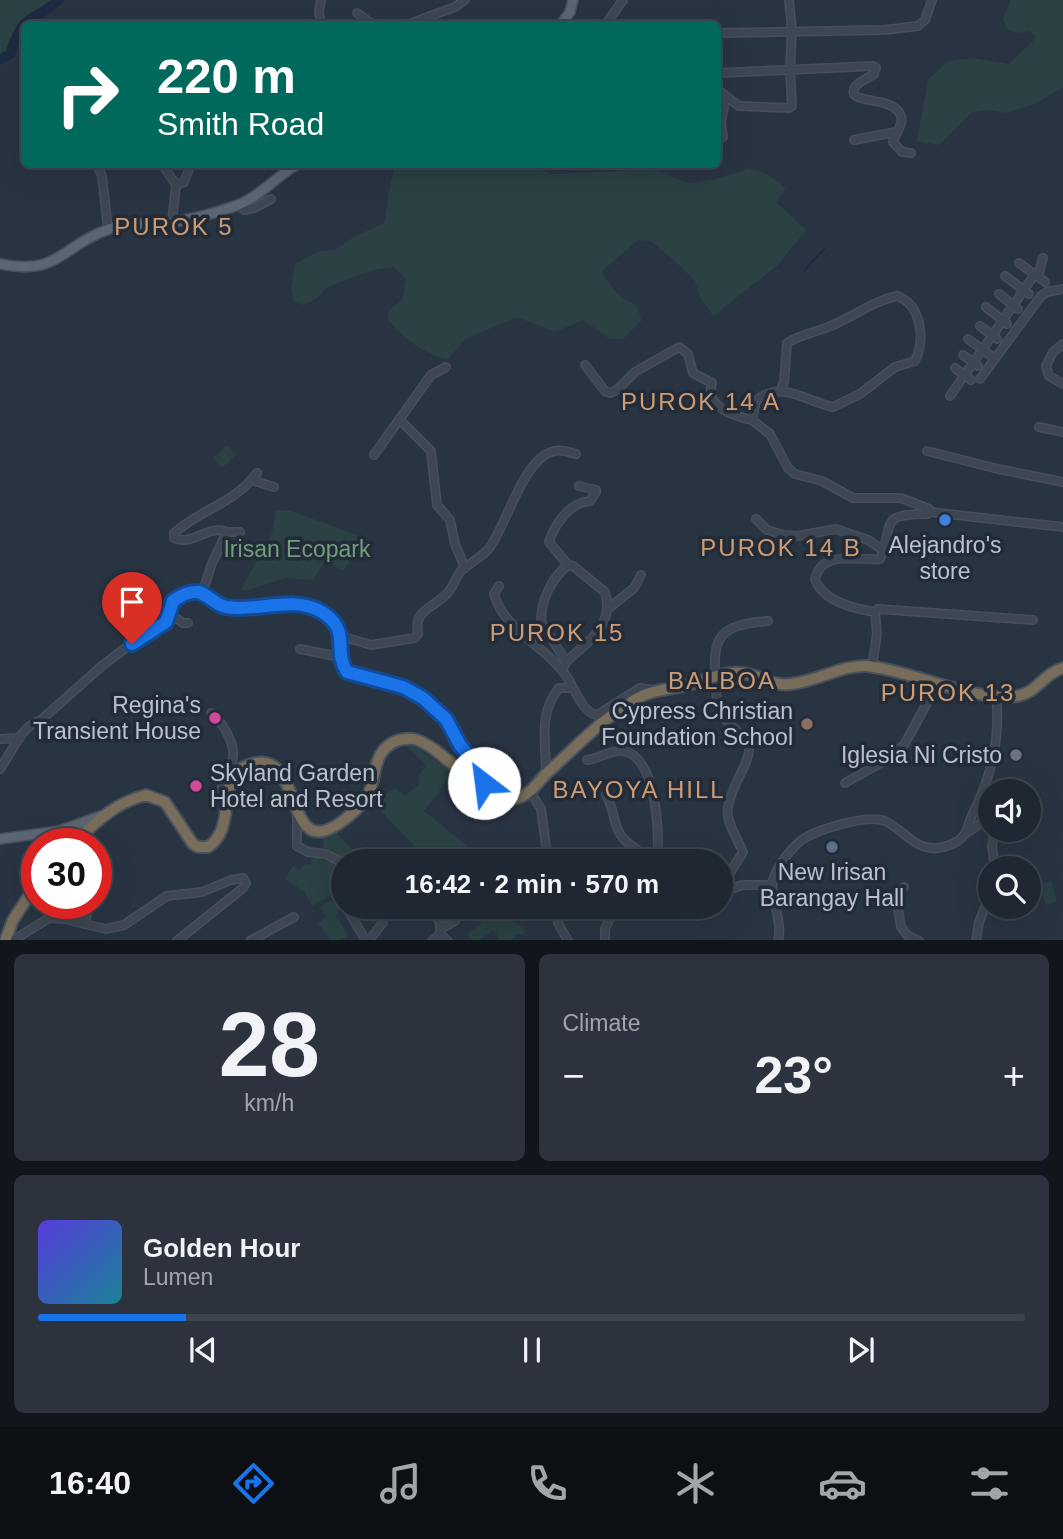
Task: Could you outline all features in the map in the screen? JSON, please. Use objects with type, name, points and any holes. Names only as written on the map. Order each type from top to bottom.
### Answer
[{"type":"highway","points":[[90,828],[103,815],[133,798],[146,794],[154,796],[170,808],[188,839],[198,847],[212,845],[222,831],[231,782],[240,769],[253,764],[269,765],[280,771],[285,777],[305,827],[325,831],[362,805],[368,796],[382,751],[390,743],[405,739],[423,743],[485,789],[500,797],[512,799],[530,791],[546,774],[633,700],[655,690],[740,672],[778,685],[823,677],[854,666],[872,666],[996,696],[1016,696],[1031,692],[1050,675],[1063,668]]},
{"type":"highway","points":[[6,937],[21,910]]},
{"type":"main road","points":[[564,21],[573,0]]},
{"type":"main road","points":[[0,264],[31,267],[47,264],[60,259],[96,234],[108,229],[133,223],[172,222],[239,205],[292,168]]},
{"type":"main road","points":[[67,828],[103,815]]},
{"type":"main road","points":[[0,839],[21,836]]},
{"type":"street","points":[[321,0],[321,21]]},
{"type":"street","points":[[417,21],[455,7],[465,0]]},
{"type":"street","points":[[608,21],[623,0]]},
{"type":"street","points":[[721,93],[745,107],[791,107],[792,30],[789,0]]},
{"type":"street","points":[[721,33],[873,30],[918,26],[925,20],[932,0]]},
{"type":"street","points":[[356,13],[368,21]]},
{"type":"street","points":[[721,73],[838,66],[876,68],[874,74],[858,84],[854,95],[859,99],[883,101],[892,105],[902,118],[893,142],[902,152],[911,153]]},
{"type":"street","points":[[723,137],[721,122],[726,98]]},
{"type":"street","points":[[853,140],[896,132]]},
{"type":"street","points":[[98,168],[102,176],[108,229]]},
{"type":"street","points":[[165,168],[176,185],[172,222]]},
{"type":"street","points":[[176,185],[184,182],[189,168]]},
{"type":"street","points":[[239,205],[244,210],[250,209],[271,198]]},
{"type":"street","points":[[950,396],[968,377],[983,350],[1027,292],[1043,258]]},
{"type":"street","points":[[1019,264],[1045,282]]},
{"type":"street","points":[[1005,276],[1027,292]]},
{"type":"street","points":[[981,379],[1041,296],[1063,289]]},
{"type":"street","points":[[999,294],[1016,307]]},
{"type":"street","points":[[752,420],[756,401],[772,391],[814,399],[833,407],[860,394],[895,368],[915,361],[921,333],[918,318],[910,305],[897,296],[870,304],[834,324],[808,332],[787,343],[784,382],[780,391]]},
{"type":"street","points":[[986,307],[1005,322]]},
{"type":"street","points":[[980,326],[995,337]]},
{"type":"street","points":[[968,339],[994,358]]},
{"type":"street","points":[[1063,344],[1053,352],[1046,366],[1049,376],[1063,384]]},
{"type":"street","points":[[585,365],[610,393],[635,372],[680,347],[688,354],[693,373],[712,383],[709,391],[714,403],[728,413],[752,420],[770,434],[788,468],[795,474],[822,481],[853,498],[901,498],[922,505],[930,512]]},
{"type":"street","points":[[963,355],[976,365]]},
{"type":"street","points":[[374,455],[431,375],[446,368]]},
{"type":"street","points":[[955,368],[968,377]]},
{"type":"street","points":[[398,419],[431,451],[437,505],[450,520],[455,544],[465,568]]},
{"type":"street","points":[[1039,427],[1063,432]]},
{"type":"street","points":[[341,636],[371,645],[415,638],[418,634],[418,617],[440,600],[465,568],[481,558],[491,546],[525,477],[535,465],[556,450],[576,454]]},
{"type":"street","points":[[927,451],[1063,482]]},
{"type":"street","points":[[240,532],[207,530],[180,541],[173,536],[189,520],[234,497],[254,476],[274,487]]},
{"type":"street","points":[[564,666],[600,629],[606,621],[609,608],[605,592],[573,566],[568,565],[548,540],[568,510],[583,501],[590,501],[596,492],[579,486]]},
{"type":"street","points":[[1033,620],[878,609],[875,612],[832,599],[815,579],[818,571],[830,560],[880,559],[890,524],[896,516],[930,512],[1063,527]]},
{"type":"street","points":[[756,519],[766,529],[784,535],[798,536],[836,529],[884,548],[926,545]]},
{"type":"street","points":[[202,594],[212,563],[227,532]]},
{"type":"street","points":[[568,565],[549,587],[541,621],[573,688],[587,710],[597,715],[640,688],[655,690]]},
{"type":"street","points":[[609,608],[634,588],[641,575]]},
{"type":"street","points":[[499,586],[494,594],[496,603],[512,624],[564,666]]},
{"type":"street","points":[[0,769],[20,738],[35,722],[41,720],[93,672],[163,625],[173,601],[181,595],[195,592],[226,607],[250,610],[289,603],[308,606],[330,619],[341,636],[340,657],[344,668],[351,675],[381,680],[412,691],[446,719],[460,745],[482,773],[485,789]]},
{"type":"street","points":[[872,666],[877,634],[875,612]]},
{"type":"street","points":[[169,613],[183,623],[188,623]]},
{"type":"street","points":[[768,621],[736,625],[727,630],[715,649],[713,662],[720,714],[749,748],[746,763],[728,802],[730,828],[743,852],[724,882],[725,889],[742,885],[770,885],[787,858],[805,838],[827,829],[875,818],[886,821],[918,844],[930,848],[949,845],[978,825]]},
{"type":"street","points":[[300,649],[340,657]]},
{"type":"street","points":[[845,783],[879,764],[904,745],[938,683]]},
{"type":"street","points":[[546,774],[546,710],[551,697],[559,688],[573,688]]},
{"type":"street","points":[[965,834],[985,790],[991,769],[998,719],[996,696]]},
{"type":"street","points":[[211,713],[224,724],[233,751],[221,790],[221,793],[228,797]]},
{"type":"street","points":[[0,739],[20,738]]},
{"type":"street","points":[[587,760],[618,751],[626,751],[637,758],[654,792],[656,849]]},
{"type":"street","points":[[530,791],[541,809],[546,849]]},
{"type":"street","points":[[606,795],[612,804],[617,830],[629,845],[638,849]]},
{"type":"street","points":[[297,811],[297,846],[308,852],[331,857]]},
{"type":"street","points":[[6,937],[49,918],[106,929],[124,925],[167,896],[202,892],[239,878],[246,881],[243,888],[177,940]]},
{"type":"street","points":[[773,881],[780,928],[778,940]]},
{"type":"street","points":[[904,887],[896,897],[901,928],[907,935],[919,940]]},
{"type":"street","points":[[250,940],[294,917]]},
{"type":"street","points":[[85,924],[86,919]]},
{"type":"street","points":[[354,919],[367,940],[383,922]]},
{"type":"street","points":[[436,919],[441,932],[449,940]]},
{"type":"street","points":[[557,919],[568,940]]},
{"type":"street","points":[[605,940],[605,929],[609,919]]},
{"type":"street","points":[[976,940],[980,919]]},
{"type":"street","points":[[432,940],[455,921]]},
{"type":"green space","points":[[0,0],[59,0],[28,21],[21,21],[21,29],[10,54],[0,60]]},
{"type":"green space","points":[[1011,0],[1063,0],[1063,87],[1035,104],[1005,113],[991,110],[972,112],[939,145],[917,141],[928,79],[949,61],[973,58],[1009,64],[1036,38],[1030,31],[1019,33],[1007,29],[1003,19]]},
{"type":"green space","points":[[395,168],[538,168],[551,174],[646,168],[688,183],[716,179],[748,169],[760,171],[786,189],[776,202],[806,230],[778,265],[713,316],[700,297],[695,281],[651,241],[638,240],[602,271],[621,297],[636,305],[642,320],[623,339],[610,339],[583,320],[555,332],[517,317],[465,339],[448,359],[431,354],[415,344],[388,320],[389,310],[402,300],[406,279],[394,267],[372,270],[327,287],[316,299],[303,305],[294,302],[291,287],[295,264],[319,251],[335,250],[354,237],[384,223]]},
{"type":"green space","points":[[227,445],[236,455],[222,468],[213,458]]},
{"type":"green space","name":"Irisan Ecopark","points":[[276,510],[291,511],[365,538],[343,571],[325,561],[313,580],[285,578],[245,591],[241,589],[272,533]]},
{"type":"green space","points":[[413,745],[453,773],[424,811],[471,849],[417,849],[372,802],[395,788],[405,796],[419,784],[418,776],[427,766],[406,746]]},
{"type":"green space","points":[[335,831],[351,849],[331,849],[331,854],[324,851],[322,836]]},
{"type":"green space","points":[[313,857],[331,861],[331,896],[312,906],[305,892],[285,879],[293,866],[299,870],[306,864],[311,865]]},
{"type":"green space","points":[[1051,881],[1057,902],[1046,905],[1041,884]]},
{"type":"green space","points":[[331,900],[331,919],[338,919],[348,935],[341,940],[330,940],[318,923],[326,917],[320,907]]},
{"type":"green space","points":[[480,919],[511,919],[526,930],[512,940],[500,940],[494,930],[479,940],[471,940],[467,934],[481,923]]},
{"type":"waterway","points":[[28,21],[59,0]]},
{"type":"waterway","points":[[0,60],[10,54],[21,29]]},
{"type":"waterway","points":[[805,270],[825,248]]},
{"type":"place","name":"Alejandro's store","points":[[945,520]]},
{"type":"place","name":"Regina's Transient House","points":[[215,718]]},
{"type":"place","name":"Cypress Christian Foundation School","points":[[807,724]]},
{"type":"place","name":"Iglesia Ni Cristo","points":[[1016,755]]},
{"type":"place","name":"Skyland Garden Hotel and Resort","points":[[196,786]]},
{"type":"place","name":"New Irisan Barangay Hall","points":[[832,847]]},
{"type":"district","name":"PUROK 5","points":[[174,226]]},
{"type":"district","name":"PUROK 14 A","points":[[701,401]]},
{"type":"district","name":"PUROK 14 B","points":[[781,547]]},
{"type":"district","name":"PUROK 15","points":[[557,632]]},
{"type":"district","name":"BALBOA","points":[[722,680]]},
{"type":"district","name":"PUROK 13","points":[[948,692]]},
{"type":"district","name":"BAYOYA HILL","points":[[639,789]]},
{"type":"route","points":[[132,644],[160,628],[167,620],[173,601],[189,593],[200,593],[223,607],[250,610],[289,603],[308,606],[323,613],[335,624],[341,636],[340,657],[347,672],[403,687],[423,698],[446,719],[460,745],[482,773],[484,783]]}]
